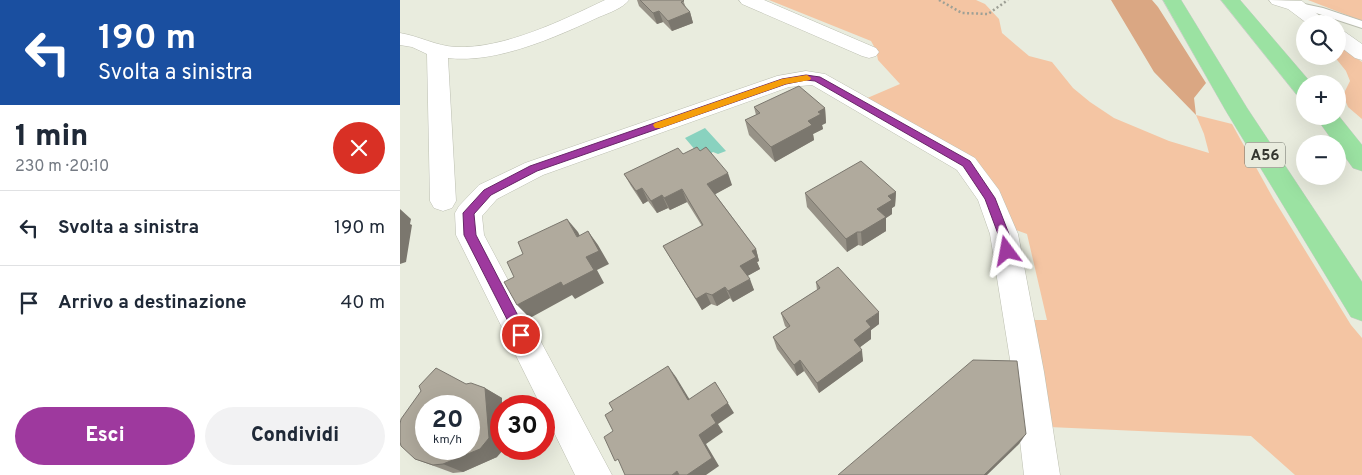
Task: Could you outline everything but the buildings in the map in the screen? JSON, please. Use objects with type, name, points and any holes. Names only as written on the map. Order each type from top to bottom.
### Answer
[{"type":"highway","points":[[1230,0],[1296,79]]},
{"type":"highway","name":"A56","points":[[1177,9],[1237,111],[1362,308]]},
{"type":"highway","points":[[1333,125],[1362,162]]},
{"type":"street","points":[[400,39],[420,43],[437,51],[459,52],[514,43],[549,32],[620,0]]},
{"type":"street","points":[[748,0],[869,52]]},
{"type":"street","points":[[1287,2],[1306,15]]},
{"type":"street","points":[[1346,42],[1362,54]]},
{"type":"street","points":[[437,51],[443,201]]},
{"type":"street","points":[[594,475],[470,235],[468,213],[488,192],[534,169],[785,81],[806,78],[817,79],[966,164],[990,198],[1004,234],[1028,372],[1042,475]]},
{"type":"lane","points":[[1166,0],[1177,9]]},
{"type":"lane","points":[[1287,2],[1319,10],[1362,25]]},
{"type":"path","points":[[939,0],[962,14],[988,14],[1008,0]]},
{"type":"shaded area","points":[[769,0],[976,0],[985,4],[999,19],[1002,33],[1029,56],[1052,62],[1073,88],[1114,118],[1169,141],[1209,153],[1196,115],[1232,124],[1273,198],[1351,325],[1362,338],[1362,475],[1295,475],[1251,436],[1049,427],[1030,320],[1047,320],[1027,234],[1011,228],[979,166],[865,99],[900,84],[878,60],[876,50],[871,41]]},
{"type":"shaded area","points":[[1111,0],[1152,0],[1158,7],[1206,83],[1194,98],[1196,115],[1154,72]]},
{"type":"shaded area","points":[[1308,0],[1362,0],[1362,21]]},
{"type":"shaded area","points":[[1346,51],[1362,62],[1362,119],[1348,107],[1346,102],[1346,89],[1350,81],[1341,65],[1346,65]]},
{"type":"water","points":[[705,128],[726,151],[718,154],[713,152],[702,158],[685,138]]},
{"type":"slow traffic","points":[[658,125],[785,81],[807,78]]},
{"type":"route","points":[[521,335],[470,235],[468,213],[488,192],[534,169],[785,81],[806,78],[817,79],[966,164],[990,198],[1004,234],[1007,251]]}]
